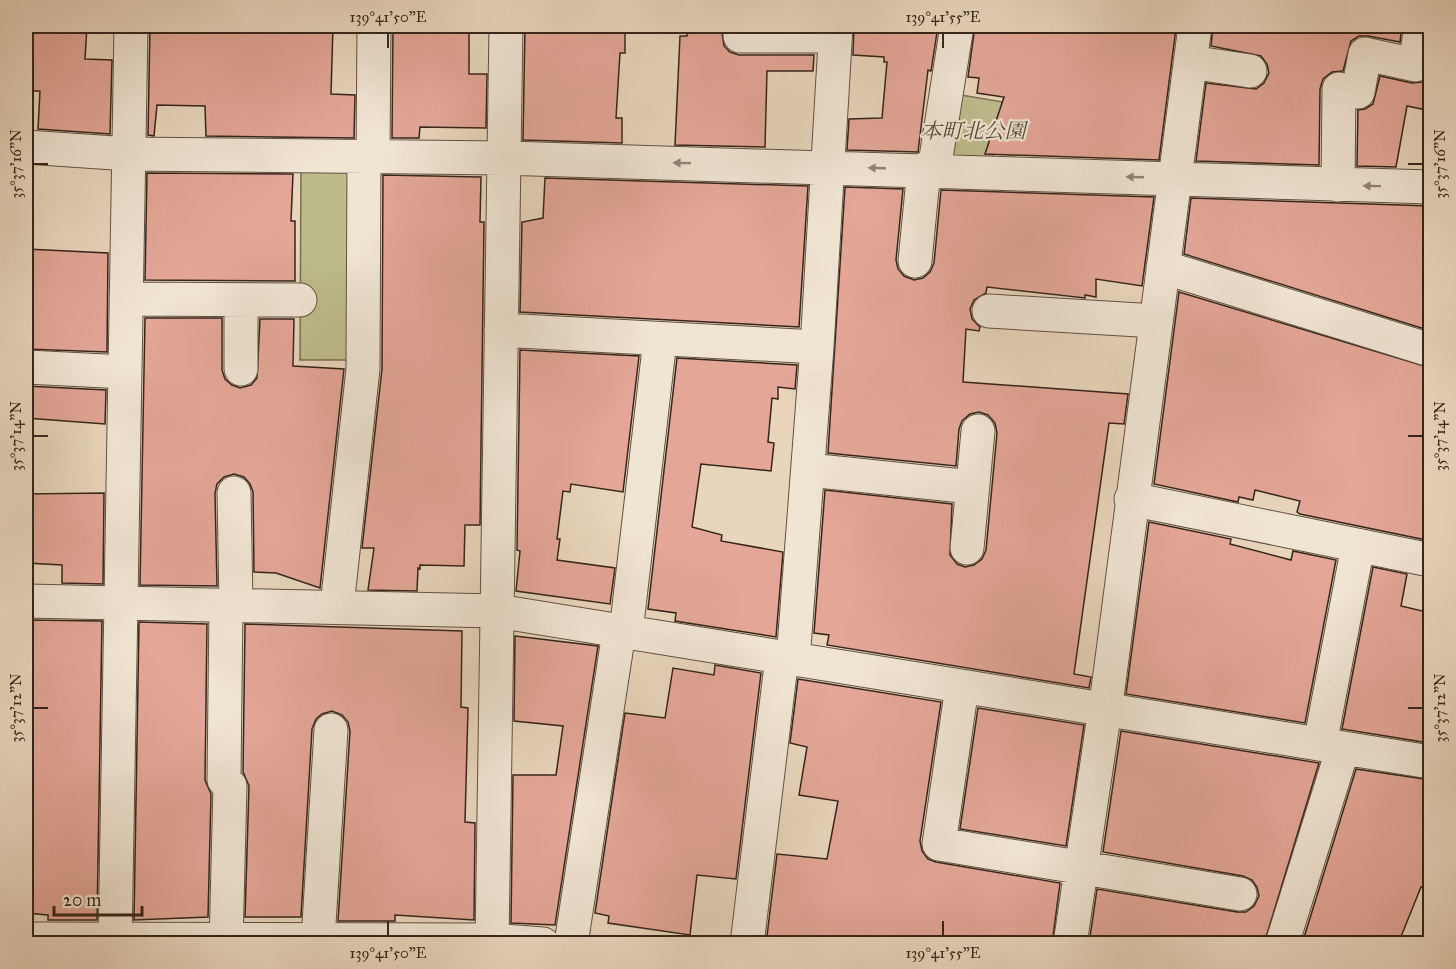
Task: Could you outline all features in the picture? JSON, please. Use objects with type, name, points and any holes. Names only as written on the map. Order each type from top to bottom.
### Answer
[{"type":"street","points":[[115,942],[131,26]]},
{"type":"street","points":[[337,606],[363,369],[374,26]]},
{"type":"street","points":[[492,942],[506,26]]},
{"type":"street","points":[[740,26],[740,36],[836,31],[809,470],[788,658],[747,944]]},
{"type":"street","points":[[915,261],[929,170],[957,26]]},
{"type":"street","points":[[1070,944],[1105,710],[1195,26]]},
{"type":"street","points":[[1338,185],[1339,89],[1358,92],[1365,54],[1415,65],[1421,26]]},
{"type":"street","points":[[1190,62],[1250,71]]},
{"type":"street","points":[[26,147],[129,154],[504,158],[828,166],[1431,187]]},
{"type":"street","points":[[1163,267],[1431,350]]},
{"type":"street","points":[[126,299],[300,300]]},
{"type":"street","points":[[241,300],[241,369]]},
{"type":"street","points":[[989,311],[1156,321]]},
{"type":"street","points":[[501,330],[817,347]]},
{"type":"street","points":[[571,944],[623,632],[660,340]]},
{"type":"street","points":[[26,367],[125,372]]},
{"type":"street","points":[[967,548],[978,431]]},
{"type":"street","points":[[809,470],[972,487]]},
{"type":"street","points":[[226,942],[230,786],[224,780],[234,493]]},
{"type":"street","points":[[1131,499],[1431,560]]},
{"type":"street","points":[[1282,944],[1331,746],[1358,546]]},
{"type":"street","points":[[26,601],[497,611],[1431,762]]},
{"type":"street","points":[[962,687],[939,844],[1240,894]]},
{"type":"street","points":[[318,940],[331,730]]},
{"type":"street","points":[[26,939],[115,942],[318,940],[543,944]]},
{"type":"green space","name":"本町北公園","points":[[955,94],[1003,102],[992,164],[943,160]]},
{"type":"green space","points":[[301,166],[354,166],[353,360],[300,360]]},
{"type":"building","points":[[26,26],[87,26],[85,59],[112,60],[110,134],[38,129],[40,91],[26,91]]},
{"type":"building","points":[[150,26],[333,26],[331,94],[355,95],[354,138],[206,136],[205,106],[157,105],[154,136],[148,135]]},
{"type":"building","points":[[393,26],[469,26],[469,74],[487,74],[486,128],[420,127],[419,138],[392,138]]},
{"type":"building","points":[[525,26],[625,27],[625,53],[620,53],[616,118],[622,118],[622,143],[523,140]]},
{"type":"building","points":[[688,26],[721,26],[724,46],[730,52],[739,55],[814,55],[813,71],[767,71],[765,147],[675,145],[680,36],[687,36]]},
{"type":"building","points":[[854,26],[938,26],[931,71],[928,70],[918,152],[847,150],[849,119],[882,118],[887,62],[884,62],[884,57],[853,55]]},
{"type":"building","points":[[975,26],[1176,28],[1159,160],[985,154],[1004,97],[977,93],[979,78],[968,77]]},
{"type":"building","points":[[1213,26],[1402,26],[1400,42],[1368,36],[1359,36],[1351,41],[1343,71],[1332,72],[1323,79],[1320,89],[1319,165],[1196,161],[1206,83],[1256,89],[1264,83],[1269,73],[1267,64],[1261,56],[1211,46]]},
{"type":"building","points":[[1431,75],[1431,111],[1407,106],[1396,167],[1357,166],[1358,110],[1373,104],[1380,76],[1412,83],[1422,82]]},
{"type":"building","points":[[147,173],[293,174],[291,221],[295,221],[295,281],[145,280]]},
{"type":"building","points":[[383,175],[481,177],[480,222],[484,222],[480,525],[465,525],[464,566],[420,565],[417,591],[368,590],[374,548],[362,548],[382,369]]},
{"type":"building","points":[[545,178],[808,186],[799,327],[520,312],[522,222],[543,218]]},
{"type":"building","points":[[845,187],[903,189],[896,260],[898,269],[904,276],[914,280],[923,278],[930,272],[934,263],[941,190],[1154,197],[1142,286],[1096,279],[1096,297],[1085,295],[1085,298],[987,287],[986,293],[974,300],[970,309],[972,319],[980,327],[979,331],[966,329],[963,382],[1128,394],[1124,424],[1109,423],[1074,674],[1091,677],[1089,688],[827,645],[829,635],[814,633],[825,490],[952,504],[950,555],[957,564],[965,567],[974,565],[982,559],[986,550],[997,433],[995,423],[988,415],[979,412],[970,414],[962,421],[959,429],[956,466],[828,453]]},
{"type":"building","points":[[1191,198],[1431,206],[1431,331],[1184,254]]},
{"type":"building","points":[[26,249],[108,253],[107,352],[26,349]]},
{"type":"building","points":[[1179,292],[1431,368],[1431,541],[1300,514],[1297,512],[1300,501],[1255,490],[1253,500],[1239,497],[1238,502],[1154,484]]},
{"type":"building","points":[[145,318],[222,318],[222,370],[225,379],[240,388],[251,385],[257,378],[260,319],[294,319],[293,366],[344,369],[320,588],[276,573],[254,572],[253,492],[244,477],[234,474],[224,477],[217,484],[215,493],[217,586],[140,585]]},
{"type":"building","points":[[520,350],[639,356],[623,492],[571,484],[570,492],[563,491],[557,539],[560,539],[557,560],[615,568],[610,604],[516,591],[520,551],[517,550]]},
{"type":"building","points":[[677,358],[797,365],[795,389],[778,387],[778,399],[772,398],[768,442],[774,443],[771,471],[701,464],[692,527],[722,535],[721,541],[783,552],[776,637],[675,621],[676,613],[648,609]]},
{"type":"building","points":[[26,386],[106,390],[105,424],[26,418]]},
{"type":"building","points":[[104,493],[103,584],[62,583],[62,565],[26,563],[26,494]]},
{"type":"building","points":[[1149,522],[1231,539],[1230,544],[1291,560],[1293,551],[1336,560],[1305,723],[1126,694]]},
{"type":"building","points":[[1373,567],[1407,574],[1401,606],[1431,613],[1429,743],[1342,729]]},
{"type":"building","points":[[26,620],[102,621],[97,920],[48,920],[48,915],[26,913]]},
{"type":"building","points":[[139,622],[207,624],[205,780],[211,794],[208,917],[134,920]]},
{"type":"building","points":[[245,624],[462,631],[461,707],[468,708],[465,822],[475,823],[474,920],[395,915],[395,921],[338,921],[350,731],[348,722],[342,715],[332,711],[316,719],[312,729],[301,917],[245,917],[249,786],[243,772]]},
{"type":"building","points":[[515,636],[598,646],[555,925],[511,923],[513,775],[556,775],[563,726],[514,721]]},
{"type":"building","points":[[715,665],[761,673],[736,879],[697,875],[690,935],[608,923],[609,916],[595,913],[625,713],[665,718],[673,668],[714,675]]},
{"type":"building","points":[[798,679],[941,702],[920,841],[922,851],[928,859],[936,862],[1060,883],[1052,944],[766,944],[777,854],[827,859],[838,801],[799,795],[807,747],[790,743]]},
{"type":"building","points":[[978,708],[1084,725],[1066,846],[960,829]]},
{"type":"building","points":[[1121,731],[1319,763],[1264,944],[1089,944],[1097,889],[1237,912],[1246,912],[1254,906],[1259,896],[1252,880],[1243,876],[1103,852]]},
{"type":"building","points":[[1356,769],[1431,780],[1431,890],[1421,887],[1398,944],[1302,944]]}]
